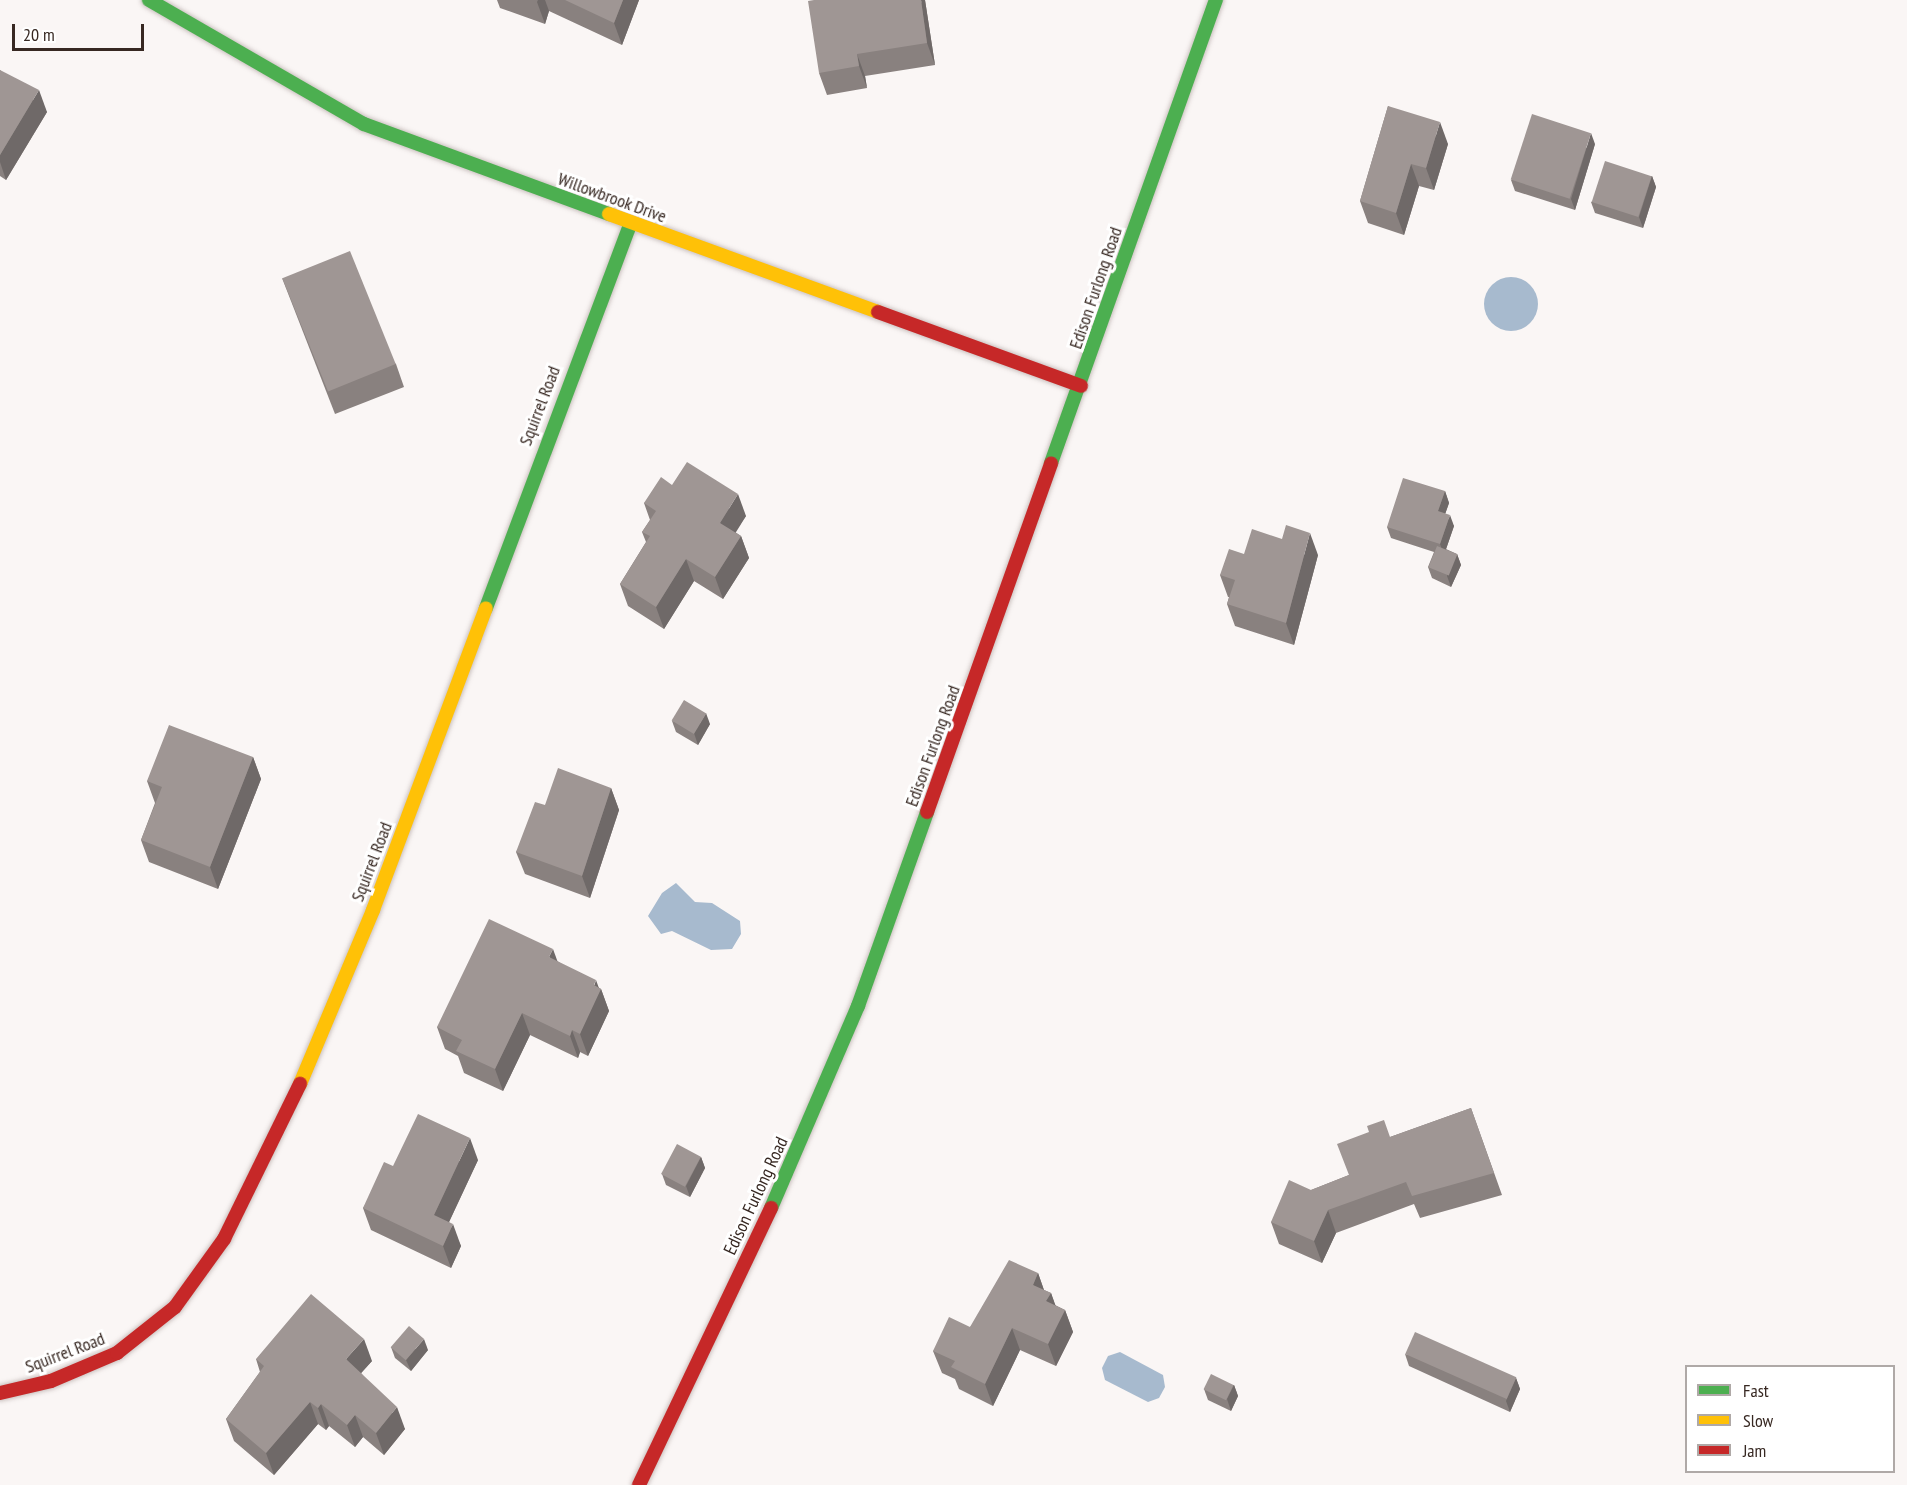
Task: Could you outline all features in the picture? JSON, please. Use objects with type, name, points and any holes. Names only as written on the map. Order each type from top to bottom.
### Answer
[{"type":"street","name":"Willowbrook Drive","points":[[149,0],[364,124],[630,225],[1082,386]]},
{"type":"street","name":"Edison Furlong Road","points":[[639,1485],[782,1185],[842,1045],[1082,386],[1216,0]]},
{"type":"street","name":"Squirrel Road","points":[[0,1393],[51,1381],[117,1353],[175,1307],[224,1239],[305,1073],[373,910],[630,225]]},
{"type":"water","points":[[1511,277],[1521,279],[1530,285],[1536,294],[1538,304],[1536,314],[1530,323],[1521,329],[1511,331],[1501,329],[1492,323],[1486,314],[1484,304],[1486,294],[1492,285],[1501,279]]},
{"type":"water","points":[[676,883],[695,902],[712,903],[740,921],[741,934],[732,949],[711,950],[672,931],[661,934],[648,916],[662,893]]},
{"type":"water","points":[[1120,1352],[1163,1375],[1165,1387],[1159,1398],[1148,1402],[1105,1380],[1102,1368],[1108,1356]]},
{"type":"building","points":[[565,0],[623,0],[614,23]]},
{"type":"building","points":[[921,0],[927,43],[857,54],[859,66],[819,73],[808,1]]},
{"type":"building","points":[[0,70],[39,90],[0,155]]},
{"type":"building","points":[[1388,106],[1440,122],[1426,168],[1411,164],[1396,213],[1360,201]]},
{"type":"building","points":[[1532,114],[1591,133],[1570,199],[1511,180]]},
{"type":"building","points":[[1605,161],[1652,176],[1638,217],[1592,202]]},
{"type":"building","points":[[350,251],[396,364],[328,391],[282,278]]},
{"type":"building","points":[[687,462],[738,494],[720,523],[741,536],[715,577],[686,559],[656,607],[620,584],[650,536],[642,532],[656,511],[644,503],[661,477],[672,485]]},
{"type":"building","points":[[1403,478],[1445,491],[1438,511],[1450,515],[1440,544],[1387,527]]},
{"type":"building","points":[[1286,525],[1310,533],[1286,623],[1227,604],[1235,580],[1220,575],[1229,549],[1244,554],[1252,529],[1282,539]]},
{"type":"building","points":[[1437,546],[1457,554],[1449,576],[1428,567]]},
{"type":"building","points":[[684,700],[706,713],[694,734],[672,721]]},
{"type":"building","points":[[169,725],[253,757],[210,867],[141,840],[162,787],[147,781]]},
{"type":"building","points":[[558,768],[611,788],[582,876],[516,852],[535,802],[545,805]]},
{"type":"building","points":[[489,919],[553,949],[549,957],[596,980],[594,985],[601,989],[580,1034],[572,1030],[570,1036],[522,1013],[495,1069],[456,1051],[462,1040],[437,1027]]},
{"type":"building","points":[[1471,1108],[1494,1173],[1412,1196],[1406,1182],[1328,1210],[1314,1241],[1271,1222],[1289,1180],[1311,1190],[1349,1175],[1337,1144],[1369,1132],[1367,1126],[1384,1120],[1390,1137]]},
{"type":"building","points":[[418,1114],[470,1138],[434,1215],[453,1224],[443,1246],[363,1208],[384,1162],[393,1166]]},
{"type":"building","points":[[677,1144],[701,1157],[685,1187],[661,1174]]},
{"type":"building","points":[[1009,1260],[1038,1273],[1033,1285],[1051,1293],[1046,1301],[1065,1310],[1048,1344],[1012,1328],[985,1384],[951,1367],[955,1361],[933,1351],[949,1317],[970,1327]]},
{"type":"building","points":[[311,1294],[364,1339],[346,1359],[397,1407],[376,1433],[355,1415],[347,1425],[321,1404],[318,1408],[310,1402],[266,1453],[226,1419],[264,1366],[256,1359]]},
{"type":"building","points":[[409,1326],[424,1339],[406,1360],[391,1347]]},
{"type":"building","points":[[1415,1332],[1516,1377],[1507,1399],[1405,1354]]},
{"type":"building","points":[[1211,1374],[1233,1385],[1226,1400],[1204,1389]]},
{"type":"traffic: fast","points":[[149,0],[364,124],[609,214]]},
{"type":"traffic: fast","points":[[1051,463],[1216,0]]},
{"type":"traffic: fast","points":[[486,608],[630,225]]},
{"type":"traffic: fast","points":[[771,1208],[858,1006],[927,812]]},
{"type":"traffic: slow","points":[[609,214],[878,312]]},
{"type":"traffic: slow","points":[[300,1084],[373,910],[486,608]]},
{"type":"traffic: jam","points":[[878,312],[1081,386]]},
{"type":"traffic: jam","points":[[927,812],[1051,463]]},
{"type":"traffic: jam","points":[[0,1393],[51,1381],[117,1353],[175,1307],[224,1239],[300,1084]]},
{"type":"traffic: jam","points":[[639,1485],[771,1208]]}]
